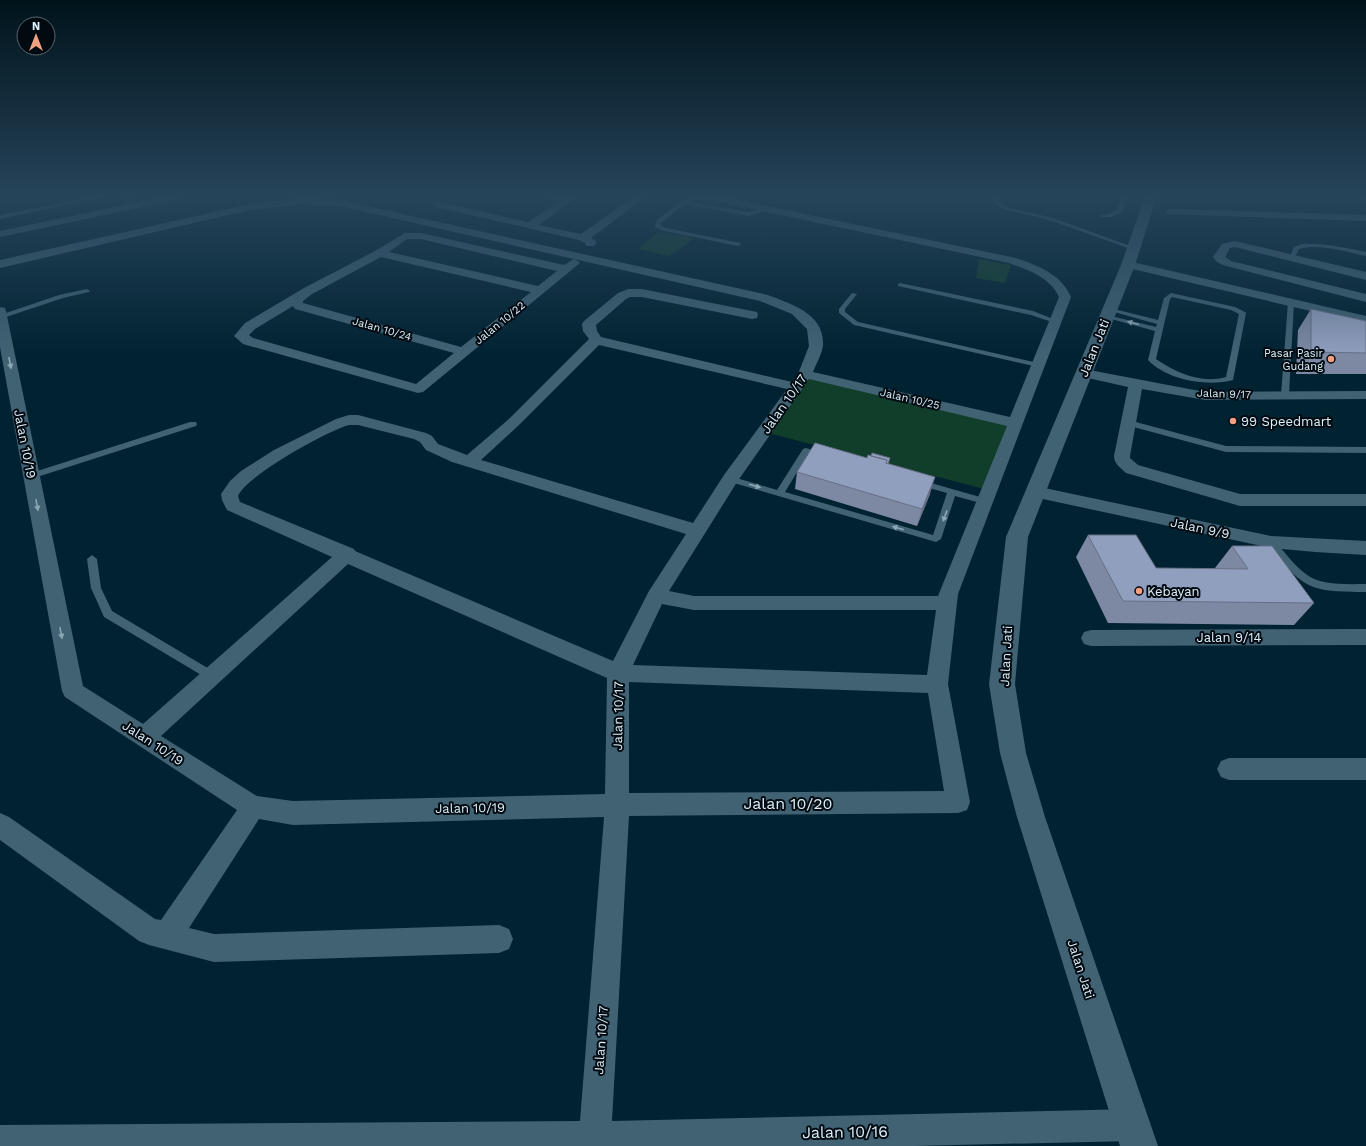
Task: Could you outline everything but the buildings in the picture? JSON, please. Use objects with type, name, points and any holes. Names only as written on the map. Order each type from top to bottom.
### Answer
[{"type":"street","name":"Jalan 10/17","points":[[0,264],[64,249]]},
{"type":"street","points":[[300,301],[384,249]]},
{"type":"street","points":[[507,249],[574,260]]},
{"type":"street","name":"Jalan 10/17","points":[[543,249],[574,260],[764,298],[797,311],[814,328],[816,346],[801,381],[730,479],[656,596],[618,673],[617,805],[595,1138]]},
{"type":"street","name":"Jalan 10/22","points":[[300,301],[250,326],[241,336],[248,341],[418,389],[540,290],[585,249]]},
{"type":"street","points":[[698,531],[440,451],[432,447],[426,438],[420,436],[369,422],[349,420],[285,451],[246,475],[236,484],[230,494],[230,500],[233,506],[347,554],[618,673],[937,684],[948,594],[1065,297],[1061,286],[1055,281],[1025,265],[998,256],[966,249]]},
{"type":"street","name":"Jalan Jati","points":[[1133,249],[1109,313],[1017,537],[1002,684],[1013,753],[1031,817],[1135,1136]]},
{"type":"street","points":[[1224,249],[1219,259],[1227,263],[1366,298]]},
{"type":"street","points":[[1255,249],[1366,276]]},
{"type":"street","points":[[379,253],[540,290]]},
{"type":"street","points":[[1128,265],[1366,320]]},
{"type":"street","points":[[470,461],[514,422],[596,340],[590,331],[589,324],[622,296],[628,293],[658,295],[752,315]]},
{"type":"street","name":"Jalan 10/24","points":[[300,301],[464,352]]},
{"type":"street","name":"Jalan 10/19","points":[[0,314],[73,691],[253,807],[293,813],[617,805]]},
{"type":"street","name":"Jalan 10/25","points":[[596,340],[1015,423]]},
{"type":"street","name":"Jalan 9/17","points":[[1084,373],[1205,396],[1366,395]]},
{"type":"street","points":[[1136,384],[1122,460],[1132,468],[1236,500],[1366,500]]},
{"type":"street","name":"Jalan 9/9","points":[[1036,492],[1271,542],[1314,546],[1366,548]]},
{"type":"street","points":[[144,737],[347,554]]},
{"type":"street","points":[[656,596],[694,603],[947,603]]},
{"type":"street","name":"Jalan 9/14","points":[[1091,638],[1366,637]]},
{"type":"street","name":"Jalan 10/20","points":[[617,805],[958,802],[937,684]]},
{"type":"street","points":[[1229,769],[1366,769]]},
{"type":"street","points":[[167,936],[253,807]]},
{"type":"street","points":[[0,825],[149,931],[214,948],[499,939]]},
{"type":"street","name":"Jalan 10/16","points":[[0,1141],[1135,1136]]},
{"type":"lane","points":[[1292,258],[1295,249]]},
{"type":"lane","points":[[1344,249],[1366,254]]},
{"type":"lane","points":[[900,285],[1033,314],[1056,321]]},
{"type":"lane","points":[[0,314],[61,296],[88,291]]},
{"type":"lane","points":[[854,294],[842,309],[842,312],[856,324],[1038,366]]},
{"type":"lane","points":[[1171,295],[1226,306],[1241,312],[1244,315],[1230,378],[1205,381],[1165,369],[1152,358],[1160,327],[1167,298],[1171,295]]},
{"type":"lane","points":[[1285,395],[1293,324],[1291,302]]},
{"type":"lane","points":[[1109,313],[1160,327]]},
{"type":"lane","points":[[1129,422],[1226,450],[1366,450]]},
{"type":"lane","points":[[31,476],[192,424]]},
{"type":"lane","points":[[780,493],[806,451],[834,459]]},
{"type":"lane","points":[[730,479],[936,539],[952,492]]},
{"type":"lane","points":[[911,481],[984,501]]},
{"type":"lane","points":[[1271,542],[1296,573],[1311,584],[1330,589],[1366,588]]},
{"type":"lane","points":[[92,559],[96,588],[108,614],[212,676]]},
{"type":"green space","points":[[640,249],[678,249],[669,256]]},
{"type":"green space","points":[[979,259],[1011,265],[1005,283],[976,278]]},
{"type":"green space","points":[[805,374],[1015,423],[992,491],[764,432]]},
{"type":"place","name":"Pasar Pasir Gudang","points":[[1331,359]]},
{"type":"place","name":"99 Speedmart","points":[[1233,421]]},
{"type":"place","name":"Kebayan","points":[[1139,591]]}]
